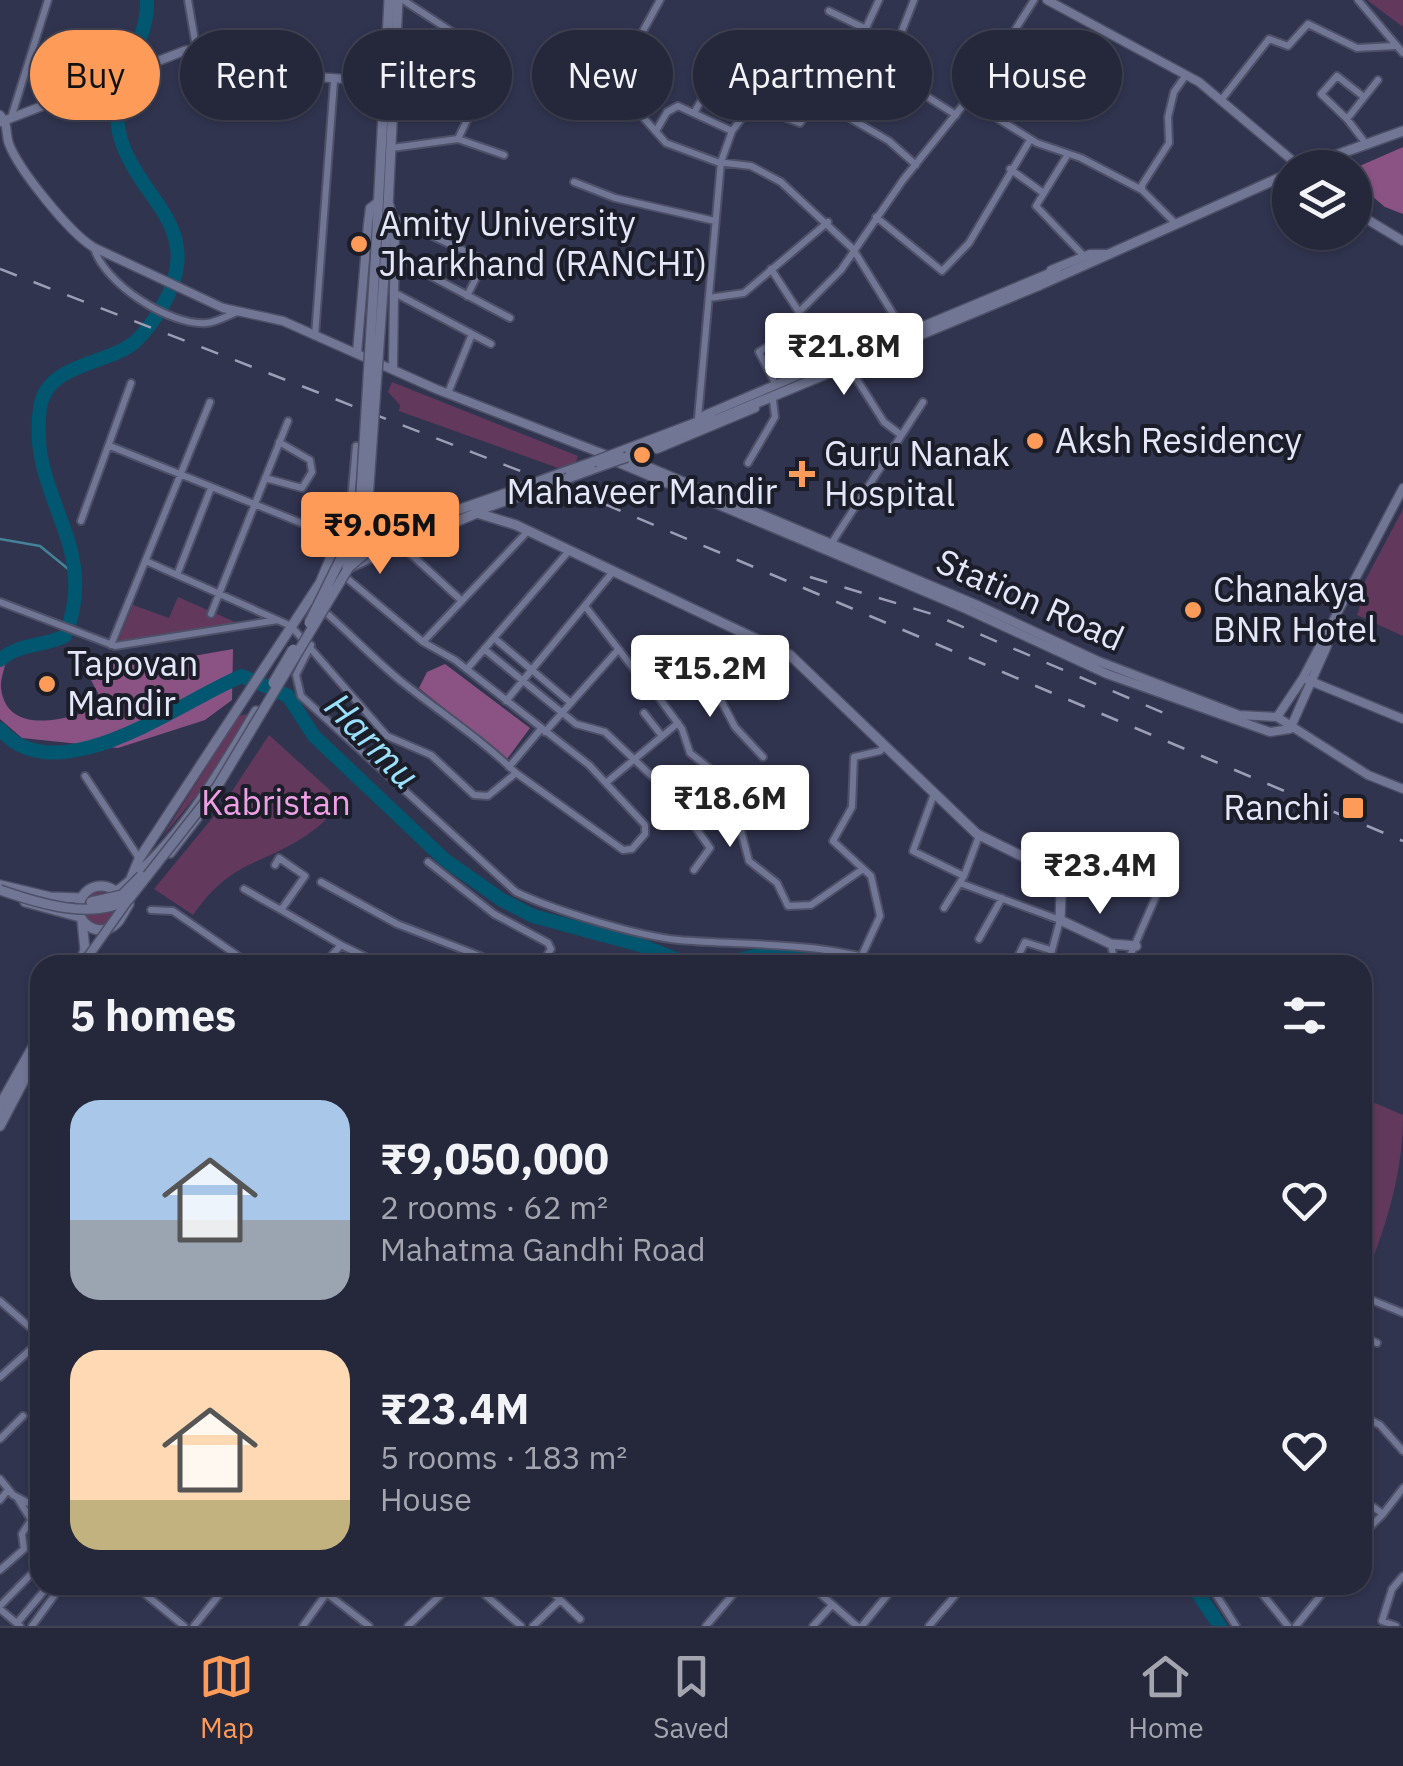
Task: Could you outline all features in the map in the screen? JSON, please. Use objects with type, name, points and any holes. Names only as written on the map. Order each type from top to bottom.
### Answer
[{"type":"main road","points":[[391,30],[392,1]]},
{"type":"main road","points":[[90,955],[191,828],[259,715],[345,550],[361,493],[385,251],[388,120]]},
{"type":"main road","points":[[384,202],[392,148],[391,120]]},
{"type":"main road","points":[[1352,150],[1403,131]]},
{"type":"main road","points":[[0,889],[77,908],[110,907],[129,899],[216,788],[349,567],[367,552],[599,461],[624,458],[1272,181]]},
{"type":"main road","points":[[624,458],[718,414],[1106,254]]},
{"type":"main road","points":[[130,881],[139,859],[330,567],[350,512],[399,541],[417,538],[478,513],[528,532],[790,655],[979,836],[1052,871],[1061,892],[1060,920],[1112,944],[1136,946]]},
{"type":"main road","points":[[0,889],[83,902],[111,900],[128,891],[220,776],[345,563],[398,539]]},
{"type":"main road","points":[[116,892],[186,820],[259,715]]},
{"type":"main road","points":[[0,889],[81,898],[97,886],[116,892]]},
{"type":"main road","points":[[0,889],[81,919],[90,928],[115,925]]},
{"type":"main road","points":[[115,925],[123,911],[116,892]]},
{"type":"main road","points":[[81,898],[84,955]]},
{"type":"main road","points":[[0,1106],[30,1054]]},
{"type":"main road","points":[[0,1126],[30,1068]]},
{"type":"street","points":[[48,0],[4,119],[10,145],[76,233],[93,247],[191,294],[236,312],[269,316],[599,461],[1084,256],[1106,254]]},
{"type":"street","points":[[188,0],[193,30]]},
{"type":"street","points":[[643,30],[660,0]]},
{"type":"street","points":[[829,12],[868,30],[879,0]]},
{"type":"street","points":[[902,30],[914,0]]},
{"type":"street","points":[[1014,30],[1034,0]]},
{"type":"street","points":[[1047,0],[1065,3],[1187,74],[1281,150]]},
{"type":"street","points":[[1358,0],[1403,53]]},
{"type":"street","points":[[392,1],[443,30]]},
{"type":"street","points":[[1222,99],[1269,39],[1288,46],[1308,24],[1357,48],[1395,46]]},
{"type":"street","points":[[4,119],[180,53]]},
{"type":"street","points":[[1142,190],[1169,142],[1168,118],[1174,92],[1187,74]]},
{"type":"street","points":[[1364,97],[1337,76],[1321,94],[1367,145]]},
{"type":"street","points":[[323,77],[343,81]]},
{"type":"street","points":[[1347,119],[1378,80]]},
{"type":"street","points":[[315,336],[334,81]]},
{"type":"street","points":[[656,131],[674,106],[693,112]]},
{"type":"street","points":[[458,139],[467,120]]},
{"type":"street","points":[[646,120],[666,144],[721,162],[751,166],[770,175],[828,222],[853,249],[903,330]]},
{"type":"street","points":[[710,120],[732,131]]},
{"type":"street","points":[[698,418],[721,162],[732,131],[740,120]]},
{"type":"street","points":[[852,120],[916,164]]},
{"type":"street","points":[[776,386],[759,352],[794,330],[799,312],[836,278],[876,217],[952,120]]},
{"type":"street","points":[[999,120],[1030,140],[1142,190],[1174,222]]},
{"type":"street","points":[[392,148],[458,139],[504,156]]},
{"type":"street","points":[[876,217],[942,271],[965,249],[1030,140]]},
{"type":"street","points":[[1068,154],[1036,206],[1084,256]]},
{"type":"street","points":[[1010,169],[1042,192]]},
{"type":"street","points":[[574,182],[615,198],[714,221]]},
{"type":"street","points":[[357,353],[370,208],[384,202],[394,218],[505,270]]},
{"type":"street","points":[[393,368],[392,292],[385,251],[394,218]]},
{"type":"street","points":[[709,298],[739,296],[828,222]]},
{"type":"street","points":[[1372,222],[1403,241]]},
{"type":"street","points":[[93,247],[103,269],[125,291],[176,315],[206,323],[236,312]]},
{"type":"street","points":[[385,251],[510,318]]},
{"type":"street","points":[[624,458],[1096,264],[1106,254]]},
{"type":"street","points":[[468,296],[484,262]]},
{"type":"street","points":[[771,269],[799,312]]},
{"type":"street","points":[[392,292],[491,344]]},
{"type":"street","points":[[448,393],[472,334]]},
{"type":"street","points":[[849,367],[884,422],[902,435]]},
{"type":"street","points":[[81,521],[130,383]]},
{"type":"street","points":[[748,463],[775,417],[773,400]]},
{"type":"street","points":[[111,645],[210,402]]},
{"type":"street","points":[[831,544],[923,402]]},
{"type":"street","points":[[212,614],[288,422]]},
{"type":"street","points":[[266,478],[302,488],[312,472],[310,460],[279,442]]},
{"type":"street","points":[[110,446],[341,539]]},
{"type":"street","points":[[350,512],[356,446]]},
{"type":"street","points":[[624,458],[1107,674],[1270,732],[1290,729]]},
{"type":"street","name":"Station Road","points":[[624,458],[1098,662],[1239,716],[1276,717]]},
{"type":"street","points":[[177,575],[211,488]]},
{"type":"street","points":[[1290,729],[1307,680],[1326,646],[1323,638],[1403,488]]},
{"type":"street","points":[[423,642],[528,532]]},
{"type":"street","points":[[330,567],[358,568],[398,539],[417,538]]},
{"type":"street","points":[[398,539],[462,600]]},
{"type":"street","points":[[467,669],[568,552]]},
{"type":"street","points":[[148,562],[291,626],[387,736],[432,755],[474,795],[488,796],[617,651]]},
{"type":"street","points":[[310,598],[401,681],[466,735],[486,744],[512,770],[630,851],[645,834],[645,826],[607,782],[467,669],[423,642],[355,582],[330,567]]},
{"type":"street","points":[[506,701],[612,574]]},
{"type":"street","points":[[0,602],[111,645],[279,620]]},
{"type":"street","points":[[585,606],[678,723],[690,753],[728,783],[748,861],[777,882],[788,906],[811,905],[863,869]]},
{"type":"street","points":[[494,638],[571,703]]},
{"type":"street","points":[[310,645],[296,675],[301,696],[516,892],[560,909],[675,940],[809,946],[862,955],[880,916],[871,876],[845,856],[834,838],[852,807],[854,757],[880,751],[885,744]]},
{"type":"street","points":[[484,650],[580,726],[601,728],[674,797],[708,843],[708,853],[694,870]]},
{"type":"street","points":[[643,676],[680,662],[693,686],[720,697],[735,727],[763,756]]},
{"type":"street","points":[[1307,680],[1276,717],[1368,774],[1403,789]]},
{"type":"street","points":[[1307,680],[1403,719]]},
{"type":"street","points":[[644,713],[662,736]]},
{"type":"street","points":[[607,782],[678,723]]},
{"type":"street","points":[[84,776],[139,859]]},
{"type":"street","points":[[934,792],[913,851],[962,880],[1060,920],[1049,955]]},
{"type":"street","points":[[944,908],[962,880],[979,836]]},
{"type":"street","points":[[1131,955],[1174,855]]},
{"type":"street","points":[[275,865],[279,858],[305,876],[281,910]]},
{"type":"street","points":[[428,862],[494,914],[548,942],[546,955]]},
{"type":"street","points":[[321,882],[397,924],[477,955]]},
{"type":"street","points":[[244,889],[362,955]]},
{"type":"street","points":[[979,939],[1002,898]]},
{"type":"street","points":[[89,955],[129,899]]},
{"type":"street","points":[[151,910],[173,911],[237,955]]},
{"type":"street","points":[[1018,955],[1024,942],[1050,950]]},
{"type":"street","points":[[1112,944],[1114,955]]},
{"type":"street","points":[[330,955],[343,946]]},
{"type":"street","points":[[0,1115],[30,1056]]},
{"type":"street","points":[[1372,1300],[1403,1313]]},
{"type":"street","points":[[0,1301],[30,1329]]},
{"type":"street","points":[[1372,1341],[1377,1343]]},
{"type":"street","points":[[0,1377],[30,1348]]},
{"type":"street","points":[[0,1439],[23,1416]]},
{"type":"street","points":[[1372,1421],[1403,1451]]},
{"type":"street","points":[[0,1479],[18,1499],[30,1504]]},
{"type":"street","points":[[1372,1527],[1403,1488]]},
{"type":"street","points":[[0,1500],[8,1490]]},
{"type":"street","points":[[0,1570],[24,1550],[22,1534],[30,1523],[18,1499]]},
{"type":"street","points":[[1372,1506],[1383,1514]]},
{"type":"street","points":[[30,1576],[0,1607],[18,1625],[41,1595]]},
{"type":"street","points":[[1396,1626],[1382,1622],[1392,1589],[1403,1576]]},
{"type":"street","points":[[32,1626],[55,1595]]},
{"type":"street","points":[[146,1595],[184,1626]]},
{"type":"street","points":[[194,1626],[220,1595]]},
{"type":"street","points":[[303,1626],[325,1595]]},
{"type":"street","points":[[327,1595],[369,1626]]},
{"type":"street","points":[[408,1626],[441,1595]]},
{"type":"street","points":[[485,1595],[520,1626]]},
{"type":"street","points":[[555,1595],[580,1619]]},
{"type":"street","points":[[706,1626],[732,1595]]},
{"type":"street","points":[[821,1595],[860,1626],[887,1595]]},
{"type":"street","points":[[929,1626],[955,1595]]},
{"type":"street","points":[[1216,1595],[1236,1626]]},
{"type":"street","points":[[1263,1595],[1288,1626]]},
{"type":"street","points":[[1296,1626],[1321,1595]]},
{"type":"street","points":[[533,1626],[560,1600]]},
{"type":"street","points":[[813,1626],[832,1605]]},
{"type":"green space","points":[[1367,0],[1403,0],[1403,27]]},
{"type":"green space","points":[[392,382],[578,456],[572,473],[399,411],[400,405],[388,392]]},
{"type":"green space","points":[[1403,509],[1403,636],[1357,615],[1361,603],[1355,600]]},
{"type":"green space","points":[[178,597],[242,625],[118,641],[133,605],[169,618]]},
{"type":"green space","points":[[248,714],[211,778],[162,837],[239,716]]},
{"type":"green space","name":"Kabristan","points":[[269,735],[342,801],[319,826],[298,841],[223,882],[193,915],[154,889],[223,805]]},
{"type":"green space","points":[[100,892],[112,897],[117,909],[112,921],[100,926],[88,921],[83,909],[88,897]]},
{"type":"green space","points":[[1372,1102],[1403,1115],[1400,1160],[1372,1261]]},
{"type":"shaded area","points":[[1403,147],[1403,214],[1372,196],[1372,161]]},
{"type":"shaded area","points":[[233,649],[232,700],[205,720],[118,748],[22,738],[0,719],[0,663],[7,656],[1,684],[6,704],[16,714],[44,721],[104,705],[91,680],[108,657],[137,666]]},
{"type":"shaded area","points":[[445,664],[530,728],[507,759],[419,688],[427,672]]},
{"type":"waterway","name":"Harmu","points":[[0,660],[15,651],[65,636],[74,603],[75,574],[70,547],[44,469],[39,440],[40,408],[45,393],[65,373],[135,342],[160,310],[175,277],[178,253],[173,232],[127,155],[117,113],[124,79],[142,33],[147,0]]},
{"type":"waterway","points":[[0,539],[40,546],[78,577]]},
{"type":"waterway","name":"Harmu","points":[[0,729],[24,747],[54,753],[86,748],[121,737],[242,676],[288,696],[314,736],[445,860],[502,900],[533,916],[666,955]]},
{"type":"waterway","name":"Harmu","points":[[769,955],[831,955]]},
{"type":"waterway","name":"Harmu","points":[[1199,1595],[1220,1626]]},
{"type":"railway","points":[[0,269],[595,500],[1403,841]]},
{"type":"railway","points":[[810,577],[935,615],[1173,717]]},
{"type":"place","name":"Amity University Jharkhand (RANCHI)","points":[[359,244]]},
{"type":"place","name":"Aksh Residency","points":[[1035,441]]},
{"type":"place","name":"Mahaveer Mandir","points":[[642,455]]},
{"type":"place","name":"Guru Nanak Hospital","points":[[802,474]]},
{"type":"place","name":"Chanakya BNR Hotel","points":[[1193,610]]},
{"type":"place","name":"Tapovan Mandir","points":[[47,684]]},
{"type":"place","name":"Ranchi","points":[[1353,808]]}]
